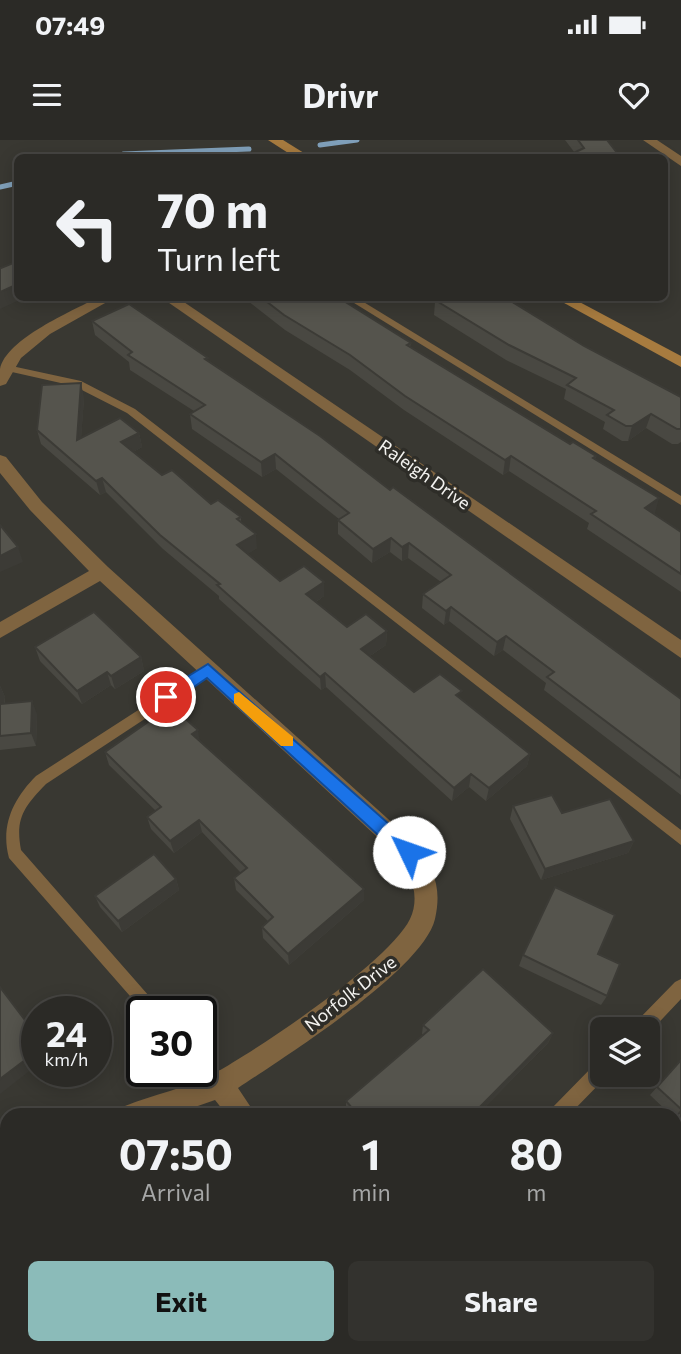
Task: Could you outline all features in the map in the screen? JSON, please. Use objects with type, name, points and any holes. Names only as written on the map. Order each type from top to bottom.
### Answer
[{"type":"main road","points":[[274,140],[299,154]]},
{"type":"main road","points":[[568,301],[681,362]]},
{"type":"street","points":[[649,140],[681,162]]},
{"type":"street","points":[[4,375],[15,355],[46,331],[101,301]]},
{"type":"street","name":"Raleigh Drive","points":[[173,301],[681,650]]},
{"type":"street","name":"Norfolk Drive","points":[[0,461],[36,506],[101,572],[409,852],[426,879],[424,920],[400,953],[308,1027],[220,1085],[154,1108]]},
{"type":"street","points":[[0,631],[101,572]]},
{"type":"street","points":[[220,1085],[238,1108]]},
{"type":"lane","points":[[356,301],[681,500]]},
{"type":"lane","points":[[4,375],[77,383],[131,411],[681,839]]},
{"type":"lane","points":[[141,996],[14,853],[9,830],[19,802],[41,780],[208,670]]},
{"type":"lane","points":[[652,1017],[681,987]]},
{"type":"lane","points":[[564,1108],[590,1081]]},
{"type":"lane","points":[[217,1082],[220,1085]]},
{"type":"building","points":[[578,140],[607,140],[618,154],[571,154],[584,148]]},
{"type":"building","points":[[14,263],[14,286],[0,292],[0,268]]},
{"type":"building","points":[[266,301],[344,301],[411,343],[407,345],[570,444],[573,442],[596,456],[593,458],[659,498],[645,508],[681,532],[681,574],[591,514],[596,511],[511,456],[505,460],[405,396],[350,355]]},
{"type":"building","points":[[437,301],[511,301],[584,346],[681,397],[681,429],[651,414],[632,426],[626,426],[607,415],[614,410],[567,385],[576,378],[509,345]]},
{"type":"building","points":[[129,304],[320,436],[390,490],[393,487],[681,699],[681,778],[547,677],[554,672],[506,636],[497,642],[451,607],[446,611],[423,594],[451,575],[409,543],[402,547],[391,538],[373,549],[338,520],[349,513],[275,454],[261,462],[190,414],[205,405],[128,355],[132,352],[92,321]]},
{"type":"building","points":[[81,383],[77,440],[120,418],[139,433],[121,442],[162,475],[172,470],[211,504],[218,500],[241,517],[237,519],[256,534],[237,545],[280,581],[304,566],[324,582],[306,594],[347,627],[366,614],[387,631],[361,649],[414,692],[440,674],[462,691],[456,695],[530,754],[489,788],[471,774],[454,788],[325,673],[320,677],[217,585],[220,584],[160,535],[102,478],[96,481],[37,430],[42,385]]},
{"type":"building","points":[[0,525],[18,547],[0,556]]},
{"type":"building","points":[[94,612],[141,657],[111,676],[107,672],[77,691],[35,647]]},
{"type":"building","points":[[32,701],[31,733],[0,736],[0,704]]},
{"type":"building","points":[[171,706],[198,730],[192,734],[364,889],[288,954],[262,927],[273,917],[234,878],[247,868],[199,820],[170,841],[147,817],[161,807],[105,752]]},
{"type":"building","points":[[552,795],[562,813],[610,799],[634,841],[545,869],[513,806]]},
{"type":"building","points":[[154,854],[176,879],[118,921],[95,896]]},
{"type":"building","points":[[555,887],[615,915],[598,954],[620,964],[607,996],[523,955]]},
{"type":"building","points":[[483,969],[553,1033],[479,1108],[352,1108],[346,1101],[429,1030],[423,1025]]},
{"type":"building","points":[[0,987],[21,1015],[21,1063],[0,1079]]},
{"type":"building","points":[[681,1060],[681,1108],[657,1087],[660,1087]]},
{"type":"waterway","points":[[320,145],[357,140]]},
{"type":"waterway","points":[[123,154],[249,149]]},
{"type":"waterway","points":[[0,187],[14,184]]},
{"type":"slow traffic","points":[[239,698],[287,742]]},
{"type":"route","points":[[166,697],[208,670],[409,852]]}]
